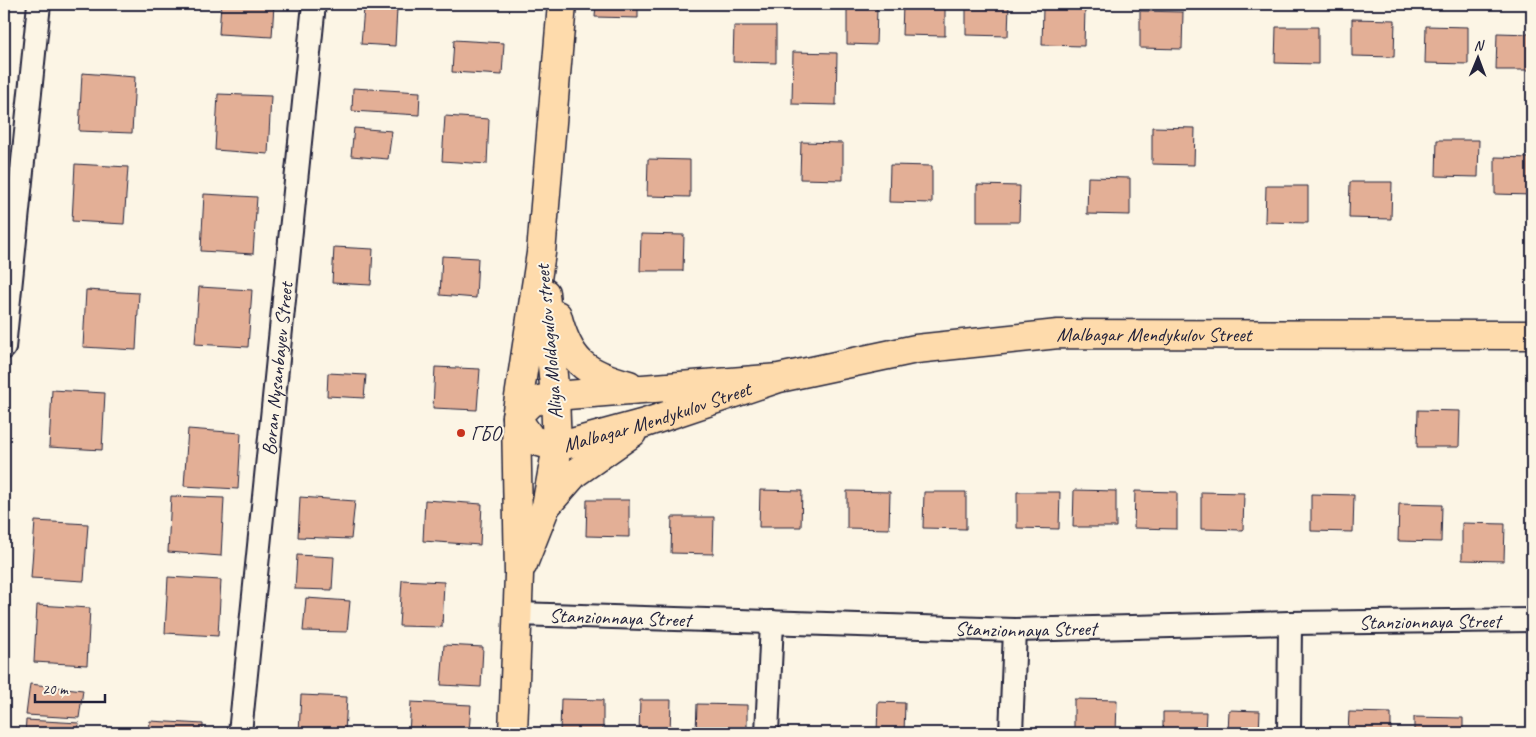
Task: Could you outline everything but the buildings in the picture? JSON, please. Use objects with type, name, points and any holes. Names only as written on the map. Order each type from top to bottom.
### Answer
[{"type":"main road","name":"Aliya Moldagulov street","points":[[513,733],[519,574],[516,416],[541,253],[562,4]]},
{"type":"main road","name":"Aliya Moldagulov street","points":[[519,574],[546,506],[558,447],[541,253]]},
{"type":"main road","points":[[541,253],[563,337],[581,365],[604,379],[645,389]]},
{"type":"main road","name":"Malbagar Mendykulov Street","points":[[779,378],[555,396],[531,402],[516,416],[532,440],[558,447],[646,423],[779,378],[916,349],[1058,334],[1532,335]]},
{"type":"main road","points":[[546,506],[575,473],[646,423]]},
{"type":"street","points":[[4,348],[40,4]]},
{"type":"street","name":"Boran Nysanbayev Street","points":[[240,733],[314,4]]},
{"type":"street","name":"Stanzionnaya Street","points":[[518,614],[1015,630],[1290,622],[1532,620]]},
{"type":"street","points":[[767,733],[772,622]]},
{"type":"street","points":[[1289,733],[1290,622]]},
{"type":"street","points":[[1011,733],[1015,630]]},
{"type":"place","name":"ГБО","points":[[461,433]]}]
